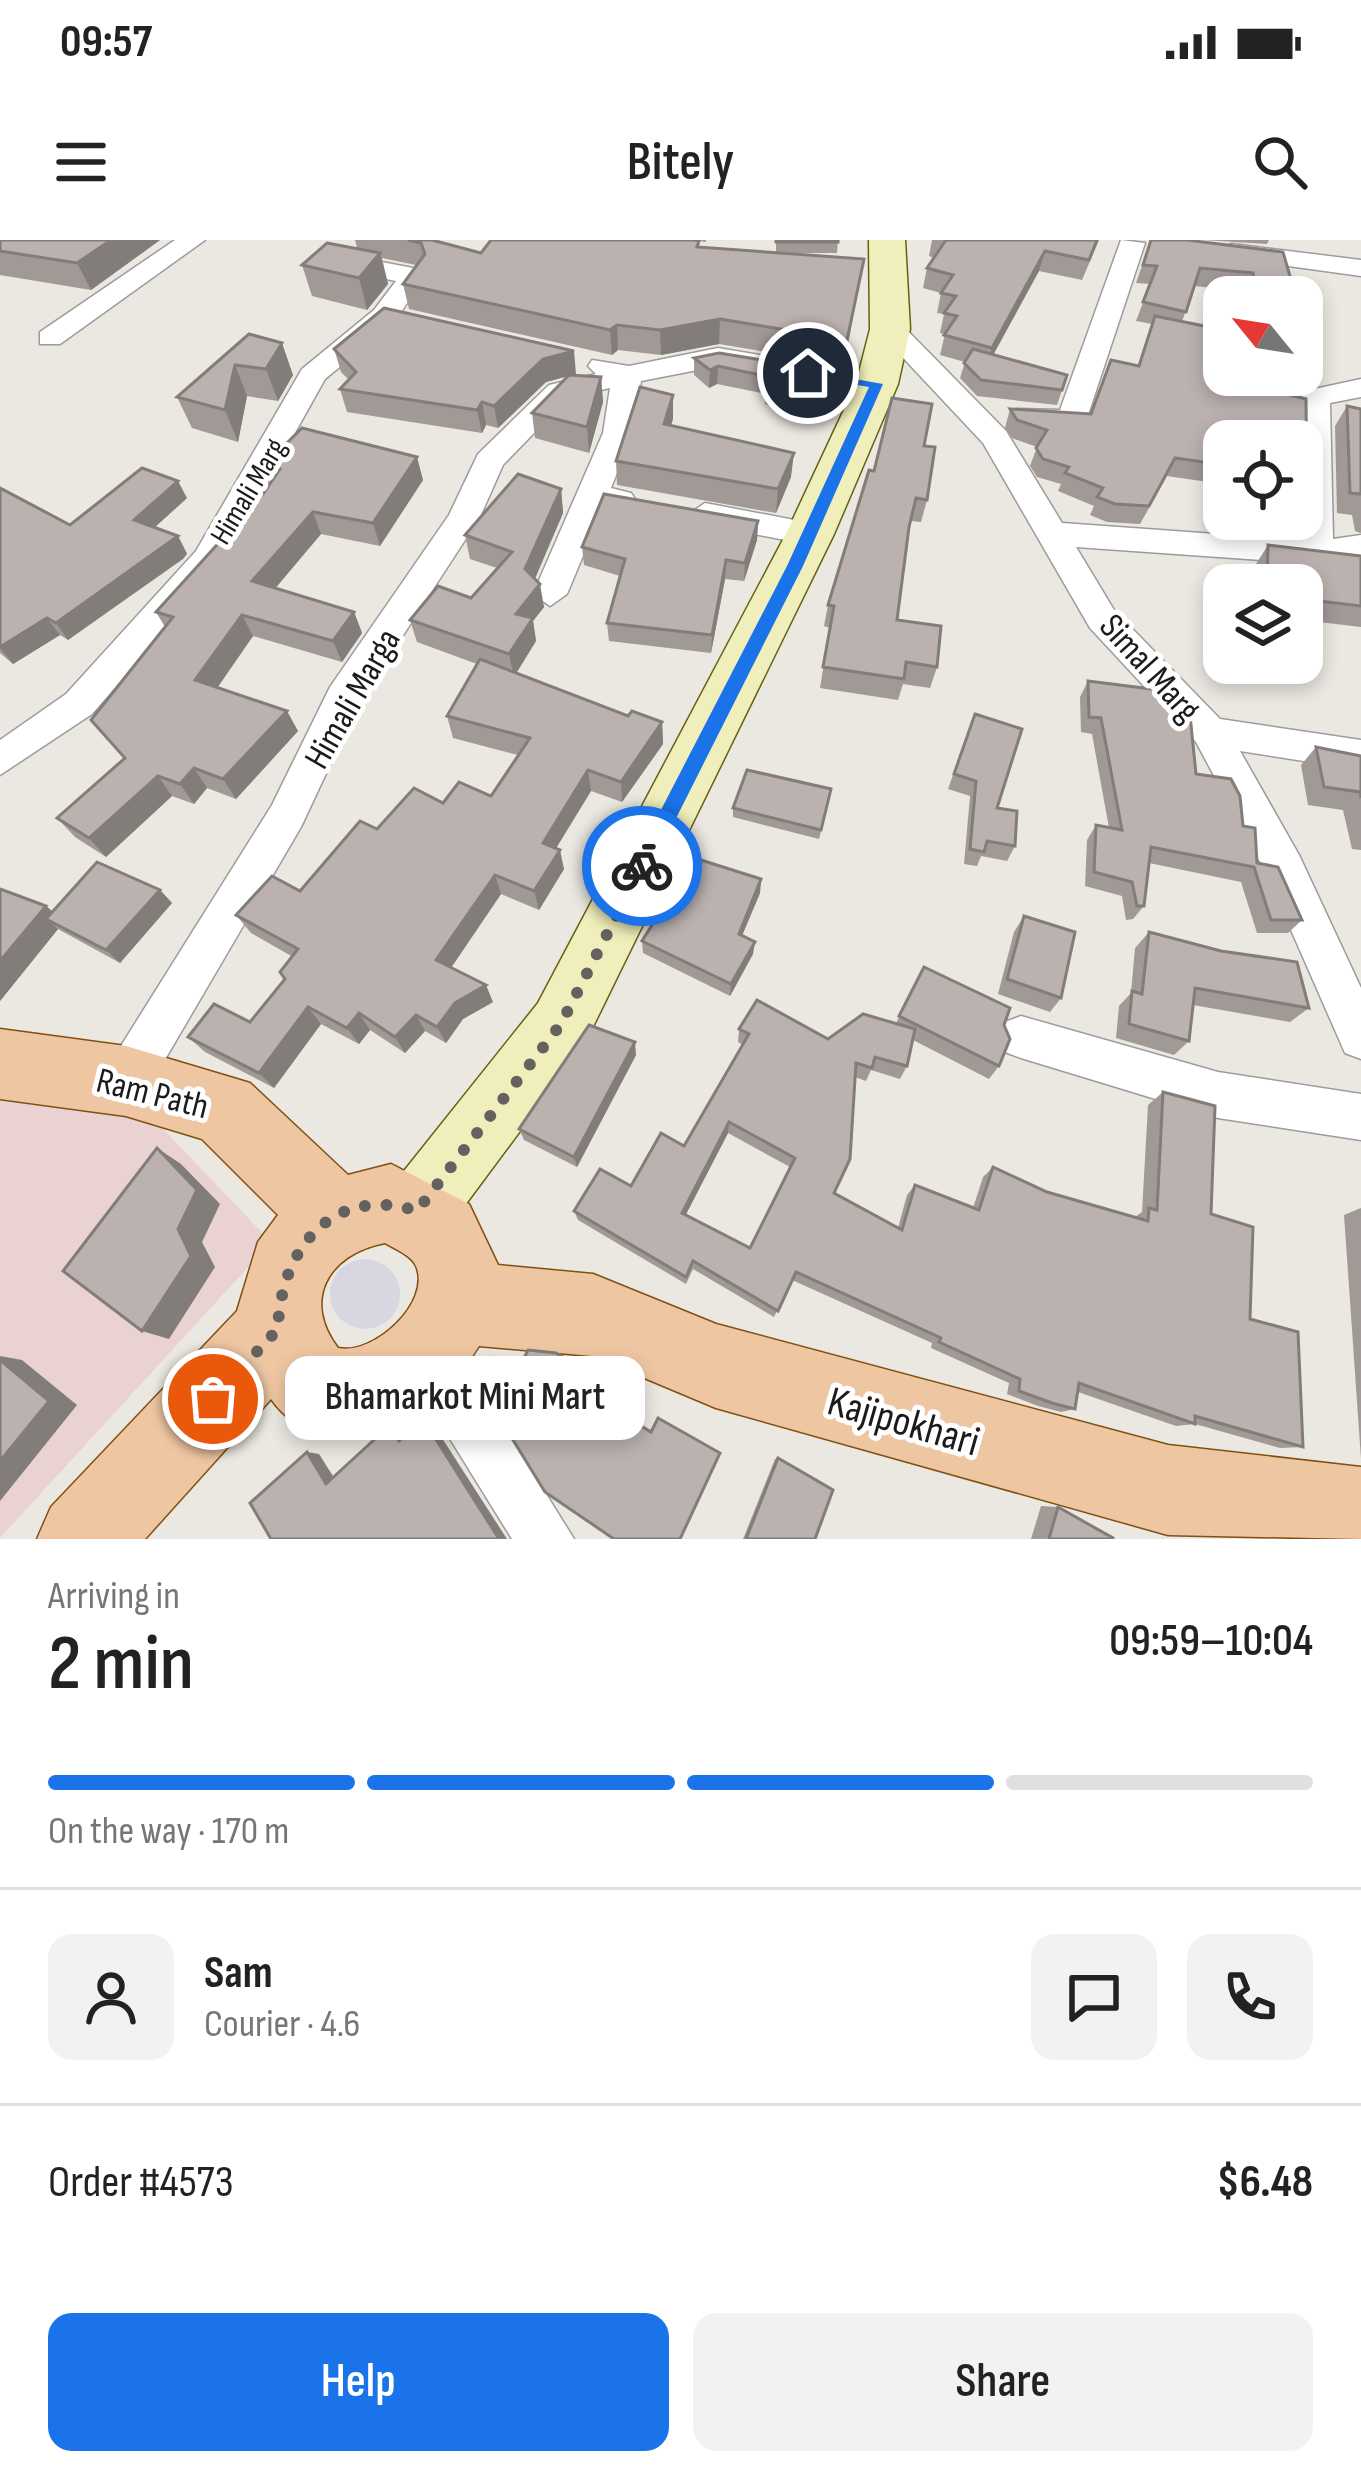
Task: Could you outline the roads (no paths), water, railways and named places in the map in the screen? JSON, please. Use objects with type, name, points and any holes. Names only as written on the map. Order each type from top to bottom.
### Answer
[{"type":"main road","points":[[417,1211],[561,1024],[810,534],[877,384],[890,329],[876,257]]},
{"type":"main road","name":"Ram Path","points":[[0,1064],[127,1081],[224,1109],[335,1216]]},
{"type":"main road","points":[[391,1203],[417,1211],[451,1247],[436,1335],[380,1389],[352,1393],[326,1388],[304,1375],[278,1329],[279,1296],[290,1264],[309,1237],[335,1216],[363,1205],[391,1203]]},
{"type":"main road","name":"Kajipokhari","points":[[436,1335],[592,1315],[716,1366],[1168,1490],[1361,1512]]},
{"type":"main road","points":[[82,1539],[278,1329]]},
{"type":"street","points":[[50,338],[192,240]]},
{"type":"street","points":[[968,409],[1071,422],[1140,243]]},
{"type":"street","points":[[1201,249],[1246,247],[1361,268]]},
{"type":"street","points":[[328,260],[413,276],[384,316],[422,327]]},
{"type":"street","name":"Himali Marg","points":[[0,760],[79,704],[208,559],[293,417],[311,376],[384,316]]},
{"type":"street","name":"Simal Marg","points":[[890,329],[995,438],[1102,619],[1209,732],[1284,867],[1361,1038]]},
{"type":"street","points":[[550,594],[618,433],[627,375],[576,357]]},
{"type":"street","name":"Himali Marga","points":[[127,1081],[286,815],[344,697],[464,517],[489,461],[559,391],[718,357],[877,384]]},
{"type":"street","points":[[1316,553],[1315,397],[1361,388]]},
{"type":"street","points":[[592,496],[810,534]]},
{"type":"street","points":[[1055,534],[1316,553],[1361,546]]},
{"type":"street","points":[[1209,732],[1361,755]]},
{"type":"street","points":[[1021,1037],[1218,1095],[1361,1118]]},
{"type":"street","points":[[436,1335],[446,1381],[544,1539]]},
{"type":"place","name":"Bhamarkot Mini Mart","points":[[213,1399]]}]
